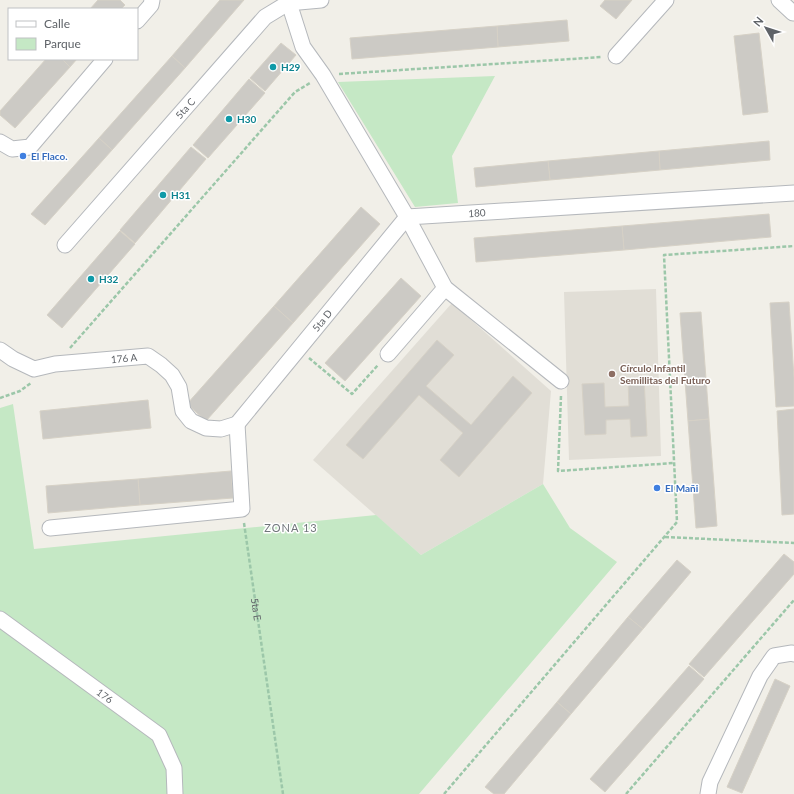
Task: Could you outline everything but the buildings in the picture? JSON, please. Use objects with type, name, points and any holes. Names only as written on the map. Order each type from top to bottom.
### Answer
[{"type":"street","points":[[138,20],[151,5],[152,0]]},
{"type":"street","name":"5ta C","points":[[65,245],[265,17],[288,2],[321,0]]},
{"type":"street","points":[[616,56],[666,0]]},
{"type":"street","points":[[779,0],[794,13]]},
{"type":"street","points":[[792,0],[794,18]]},
{"type":"street","points":[[288,2],[303,46],[407,216],[445,288],[561,381]]},
{"type":"street","points":[[0,142],[12,149],[30,147],[104,60]]},
{"type":"street","name":"180","points":[[407,216],[794,193]]},
{"type":"street","name":"5ta D","points":[[236,424],[407,216]]},
{"type":"street","points":[[388,354],[445,288]]},
{"type":"street","name":"176 A","points":[[0,350],[13,359],[34,369],[56,364],[148,356],[172,375],[179,387],[183,411],[191,421],[206,428],[222,429],[236,424]]},
{"type":"street","points":[[50,528],[242,509],[236,424]]},
{"type":"street","name":"176","points":[[0,619],[159,735],[174,768],[175,794]]},
{"type":"street","points":[[708,794],[710,782],[760,676],[774,656],[794,654]]},
{"type":"path","points":[[56,364],[295,92],[322,75],[577,60],[616,56]]},
{"type":"path","points":[[444,794],[677,522],[664,255],[794,246]]},
{"type":"path","points":[[298,349],[352,394],[388,354]]},
{"type":"path","points":[[561,381],[558,471],[674,463]]},
{"type":"path","name":"5ta E","points":[[242,509],[284,794]]},
{"type":"path","points":[[664,537],[794,543]]},
{"type":"path","points":[[626,794],[794,600]]},
{"type":"shaded area","name":"Círculo Infantil Semillitas del Futuro","points":[[656,289],[661,456],[569,460],[564,292]]},
{"type":"shaded area","points":[[452,303],[551,391],[543,484],[421,555],[313,460]]},
{"type":"green space","points":[[495,76],[452,156],[458,203],[415,207],[338,82]]},
{"type":"green space","points":[[13,404],[34,549],[376,515],[421,555],[543,484],[570,528],[617,562],[419,794],[0,794],[0,408]]},
{"type":"place","name":"H29","points":[[273,67]]},
{"type":"place","name":"H30","points":[[229,119]]},
{"type":"place","name":"El Flaco.","points":[[23,156]]},
{"type":"place","name":"H31","points":[[163,195]]},
{"type":"place","name":"H32","points":[[91,279]]},
{"type":"place","name":"Círculo Infantil Semillitas del Futuro","points":[[612,374]]},
{"type":"place","name":"El Mañi","points":[[657,488]]},
{"type":"district","name":"ZONA 13","points":[[291,528]]}]
